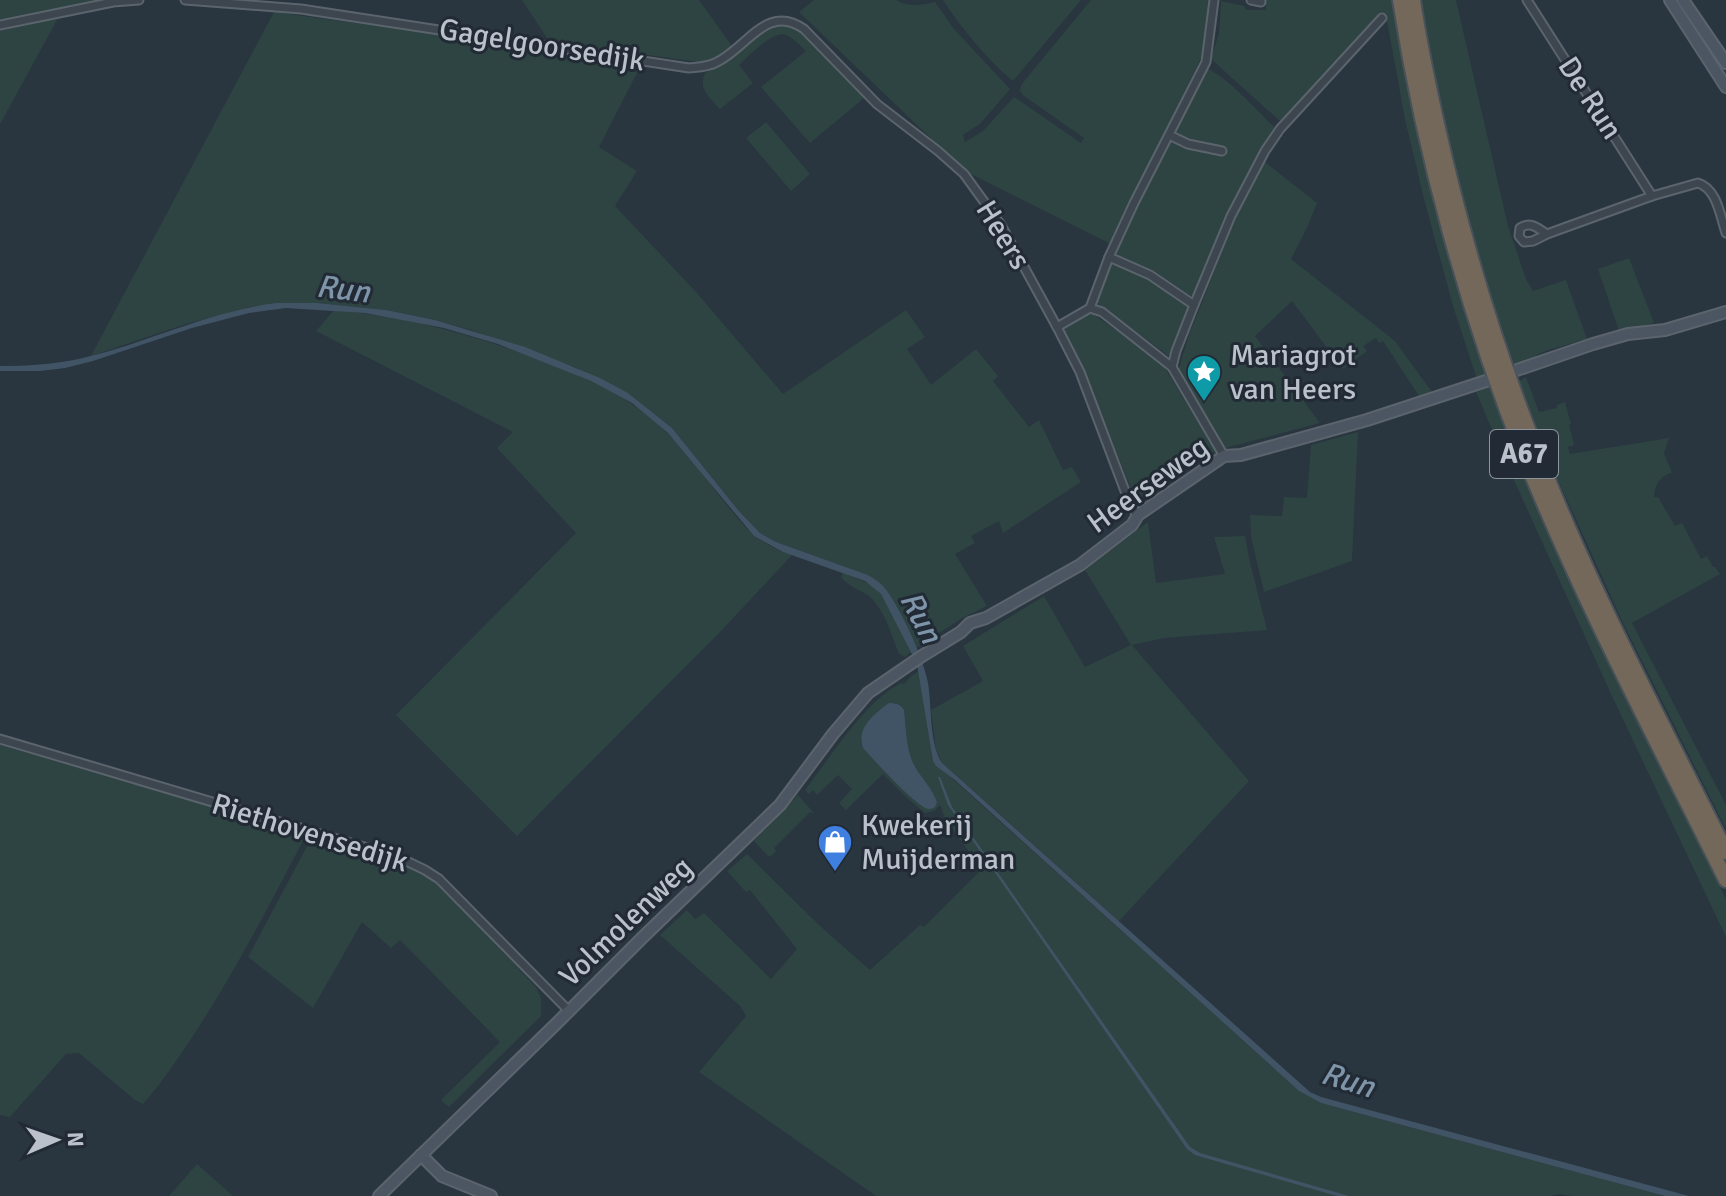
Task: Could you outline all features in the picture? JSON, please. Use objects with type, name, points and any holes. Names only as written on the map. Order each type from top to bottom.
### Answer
[{"type":"highway","name":"A67","points":[[1400,0],[1424,127],[1448,224],[1483,339],[1525,459],[1604,636],[1726,880]]},
{"type":"highway","name":"A67","points":[[1413,0],[1451,185],[1482,294],[1523,416],[1581,558],[1726,852]]},
{"type":"street","points":[[0,25],[113,2],[139,0]]},
{"type":"street","name":"Gagelgoorsedijk","points":[[185,0],[301,9],[689,68],[715,64],[768,23],[790,18]]},
{"type":"street","points":[[1057,327],[1090,308],[1134,203],[1206,62],[1214,0]]},
{"type":"street","points":[[1251,0],[1261,2]]},
{"type":"street","name":"De Run","points":[[1527,0],[1652,196]]},
{"type":"street","points":[[1670,0],[1726,87]]},
{"type":"street","points":[[1683,0],[1726,63]]},
{"type":"street","name":"Heers","points":[[790,18],[877,104],[964,174],[1001,225],[1080,372],[1125,491],[1138,515]]},
{"type":"street","points":[[1172,367],[1231,216],[1265,151],[1280,129],[1382,18]]},
{"type":"street","points":[[1169,135],[1188,144],[1222,151]]},
{"type":"street","points":[[1547,234],[1652,196],[1698,183],[1711,191],[1726,233]]},
{"type":"street","points":[[1109,257],[1150,275],[1194,305]]},
{"type":"street","points":[[1090,308],[1102,312],[1172,367],[1224,456]]},
{"type":"street","points":[[1517,370],[1628,334],[1665,330],[1726,312]]},
{"type":"street","name":"Heerseweg","points":[[896,674],[961,632],[975,629],[986,618],[1080,565],[1132,525],[1138,515],[1224,456],[1241,455],[1367,420],[1489,380]]},
{"type":"street","name":"Volmolenweg","points":[[379,1196],[780,805],[855,707],[868,693],[896,674]]},
{"type":"street","name":"Riethovensedijk","points":[[0,739],[398,857],[439,879],[569,1011]]},
{"type":"street","points":[[421,1155],[442,1176],[491,1196]]},
{"type":"green space","points":[[0,0],[99,0],[0,21]]},
{"type":"green space","points":[[522,0],[699,0],[732,46],[716,57],[698,62],[549,41]]},
{"type":"green space","points":[[814,0],[896,0],[915,5],[935,2],[954,29],[1010,89],[981,123],[963,135],[965,142],[983,131],[1014,97],[1081,143],[1084,138],[1020,91],[1021,85],[1091,0],[1211,0],[1201,58],[1111,244],[965,171],[799,12]]},
{"type":"green space","points":[[943,0],[1081,0],[1013,81],[975,43]]},
{"type":"green space","points":[[1266,0],[1391,0],[1441,225],[1488,376],[1477,379],[1453,306],[1405,119],[1387,21],[1381,16],[1364,31],[1281,122],[1211,59],[1219,33],[1221,1],[1244,6],[1247,10],[1266,10]]},
{"type":"green space","points":[[1421,0],[1456,0],[1508,226],[1526,279],[1533,291],[1566,280],[1587,339],[1545,351],[1515,366],[1508,352],[1458,178]]},
{"type":"green space","points":[[274,12],[641,65],[599,147],[637,171],[615,206],[697,293],[783,394],[906,310],[925,337],[907,349],[931,385],[976,349],[998,376],[993,381],[1029,427],[1039,420],[1063,470],[1072,467],[1081,482],[1003,533],[999,521],[971,536],[975,543],[955,554],[987,606],[916,648],[897,607],[877,581],[760,533],[672,428],[628,393],[577,368],[471,330],[386,310],[317,303],[276,303],[186,324],[91,356]]},
{"type":"green space","points":[[58,18],[4,117],[0,124],[0,31]]},
{"type":"green space","points":[[776,23],[792,26],[804,36],[864,98],[810,143],[761,87],[806,51],[789,36],[781,34],[768,40],[739,65],[753,83],[720,109],[704,88],[705,73],[723,65],[754,37]]},
{"type":"green space","points":[[1206,68],[1241,94],[1274,127],[1275,133],[1240,192],[1194,298],[1153,270],[1115,254]]},
{"type":"green space","points":[[766,122],[810,174],[791,191],[746,138]]},
{"type":"green space","points":[[1265,162],[1317,203],[1291,259],[1395,341],[1432,392],[1419,396],[1383,341],[1379,343],[1376,338],[1363,346],[1367,351],[1343,369],[1292,301],[1255,336],[1320,423],[1225,448],[1178,371],[1228,237],[1254,176]]},
{"type":"green space","points":[[1629,258],[1654,323],[1619,331],[1598,269]]},
{"type":"green space","points":[[1110,263],[1152,280],[1188,307],[1169,356],[1099,305],[1096,297]]},
{"type":"green space","points":[[334,310],[418,323],[473,337],[553,365],[611,391],[651,418],[675,441],[754,536],[792,555],[722,630],[517,836],[396,715],[576,533],[497,448],[513,432],[316,331]]},
{"type":"green space","points":[[1093,314],[1162,363],[1216,452],[1196,460],[1137,503],[1064,330],[1077,319]]},
{"type":"green space","points":[[1526,377],[1539,412],[1557,408],[1565,402],[1574,445],[1568,447],[1570,454],[1669,438],[1664,453],[1672,473],[1659,481],[1654,497],[1658,497],[1675,526],[1682,523],[1701,559],[1707,556],[1720,574],[1632,623],[1726,805],[1726,829],[1622,621],[1548,458],[1519,381]]},
{"type":"green space","points":[[1491,386],[1571,582],[1726,899],[1726,937],[1611,694],[1476,392]]},
{"type":"green space","points":[[1358,432],[1352,561],[1264,592],[1251,537],[1250,515],[1282,516],[1284,497],[1307,498],[1311,445]]},
{"type":"green space","points":[[1148,522],[1156,583],[1225,574],[1214,537],[1245,536],[1267,630],[1164,638],[1132,645],[1249,781],[1119,921],[942,763],[936,750],[931,710],[983,681],[963,646],[1044,596],[1085,667],[1131,645],[1085,570]]},
{"type":"green space","points":[[843,573],[870,584],[881,594],[911,652],[905,657],[899,654],[878,606],[844,581],[841,577]]},
{"type":"green space","points":[[919,671],[933,761],[1299,1091],[1321,1103],[1665,1196],[876,1196],[699,1072],[746,1016],[740,1006],[660,935],[687,910],[695,919],[704,913],[771,979],[797,949],[750,890],[746,892],[727,871],[747,854],[870,970],[920,925],[924,927],[982,869],[946,821],[940,805],[934,811],[925,813],[883,774],[846,810],[839,803],[852,789],[838,775],[817,795],[813,790],[809,794],[805,790],[862,715],[889,690],[904,684]],"holes":[[[889,703],[900,705],[904,710],[911,757],[937,802],[893,780],[863,748],[861,742]]]},
{"type":"green space","points":[[0,745],[306,835],[222,989],[174,1064],[143,1104],[79,1053],[66,1054],[10,1117],[0,1115]]},
{"type":"green space","points":[[798,795],[814,813],[810,812],[768,856],[754,841]]},
{"type":"green space","points":[[314,838],[402,863],[437,883],[536,987],[541,998],[541,1016],[449,1107],[441,1100],[500,1042],[400,940],[391,948],[362,922],[313,1008],[248,957]]},
{"type":"green space","points":[[197,1164],[233,1196],[169,1196]]},
{"type":"water","points":[[276,303],[317,303],[386,310],[435,320],[525,347],[600,378],[628,393],[672,428],[760,533],[877,581],[896,605],[922,660],[928,683],[935,745],[942,763],[1310,1092],[1689,1196],[1665,1196],[1321,1103],[1299,1091],[936,766],[917,664],[881,594],[865,581],[783,552],[754,536],[668,433],[632,403],[591,381],[498,344],[444,328],[365,313],[286,308],[249,313],[192,328],[65,368],[0,371],[0,366],[51,363],[94,355],[223,314]]},
{"type":"water","points":[[889,703],[898,704],[904,710],[911,757],[935,797],[937,802],[933,808],[923,807],[915,801],[863,748],[864,728]]},
{"type":"water","points":[[938,777],[952,807],[1190,1147],[1200,1153],[1349,1196],[1337,1196],[1195,1155],[1187,1149],[948,805]]},
{"type":"place","name":"Mariagrot van Heers","points":[[1204,403]]},
{"type":"place","name":"Kwekerij Muijderman","points":[[835,873]]},
{"type":"water label","name":"Run","points":[[343,289]]},
{"type":"water label","name":"Run","points":[[921,617]]},
{"type":"water label","name":"Run","points":[[1348,1080]]}]
